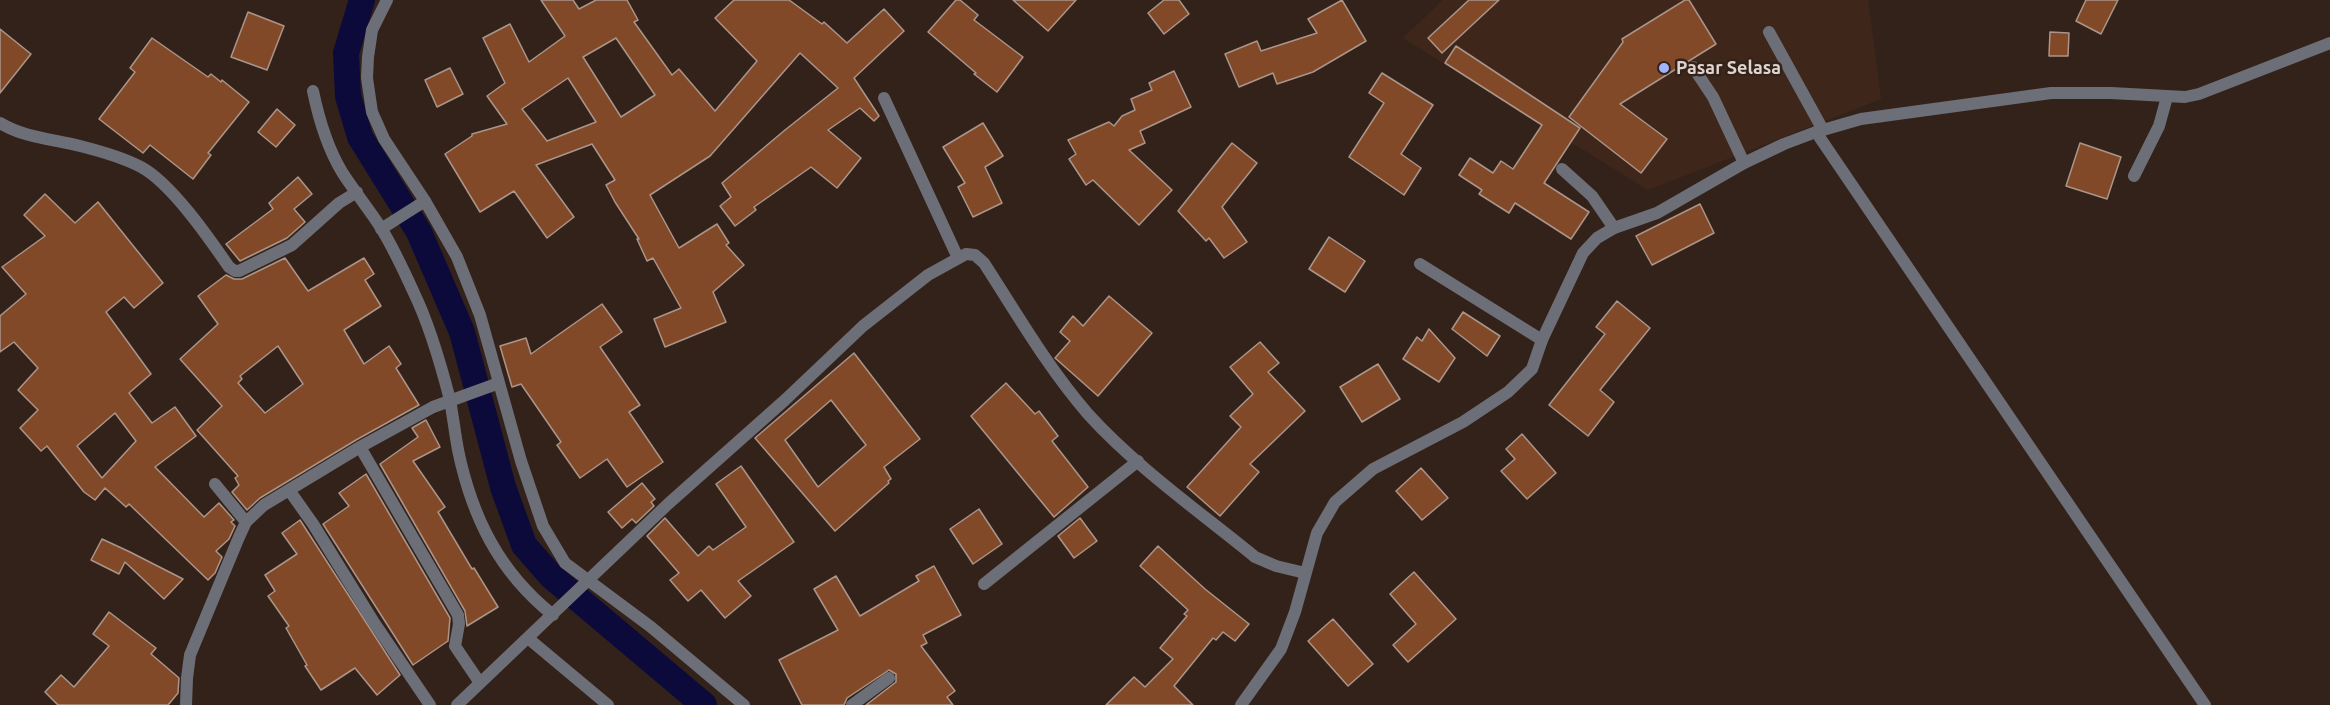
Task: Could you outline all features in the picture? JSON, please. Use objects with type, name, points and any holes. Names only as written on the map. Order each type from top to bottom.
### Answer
[{"type":"street","points":[[387,0],[372,30],[368,57],[367,78],[372,112],[384,139],[425,201],[457,257],[480,315],[496,384],[543,526],[565,562],[676,647],[744,705]]},
{"type":"street","points":[[1769,32],[1819,131],[2205,705]]},
{"type":"street","points":[[1241,705],[1281,649],[1295,612],[1317,533],[1335,502],[1373,469],[1463,422],[1508,392],[1532,369],[1542,340],[1583,253],[1597,238],[1614,228],[1657,213],[1744,163],[1819,131],[1861,119],[2051,93],[2111,93],[2167,97],[2199,94],[2330,43]]},
{"type":"street","points":[[1693,67],[1713,97],[1744,163]]},
{"type":"street","points":[[313,91],[319,120],[328,145],[342,172],[386,226],[415,295],[433,342],[450,401],[459,452],[481,524],[521,587],[556,613]]},
{"type":"street","points":[[2134,176],[2159,126],[2167,97]]},
{"type":"street","points":[[884,98],[957,258]]},
{"type":"street","points":[[0,123],[28,136],[78,145],[142,167],[159,180],[235,271],[292,245],[339,203],[357,192]]},
{"type":"street","points":[[1562,169],[1592,196],[1614,228]]},
{"type":"street","points":[[386,226],[425,201]]},
{"type":"street","points":[[457,705],[529,639],[588,579],[863,326],[928,275],[966,254],[975,255],[984,263],[1043,356],[1062,381],[1089,414],[1138,461],[1255,557],[1276,566],[1305,573]]},
{"type":"street","points":[[1420,264],[1542,340]]},
{"type":"street","points":[[186,705],[190,656],[246,522],[264,505],[360,447],[434,407],[496,384]]},
{"type":"street","points":[[360,447],[458,615],[459,624],[455,635],[455,646],[480,683]]},
{"type":"street","points":[[984,584],[1138,461]]},
{"type":"street","points":[[215,484],[246,522]]},
{"type":"street","points":[[289,490],[313,524],[372,621],[430,705]]},
{"type":"street","points":[[529,639],[608,705]]},
{"type":"street","points":[[852,705],[889,678]]},
{"type":"shaded area","name":"Pasar Selasa","points":[[1443,0],[1868,0],[1881,99],[1648,190],[1403,38]]},
{"type":"building","points":[[541,0],[573,0],[579,9],[596,0],[627,0],[638,20],[634,22],[672,75],[679,69],[715,111],[757,61],[715,18],[734,0],[789,0],[822,24],[824,22],[847,43],[884,9],[904,31],[854,78],[879,116],[874,121],[860,108],[828,130],[861,158],[837,188],[811,167],[754,207],[756,210],[735,226],[720,206],[731,197],[722,183],[838,88],[800,53],[710,156],[650,195],[679,248],[717,224],[729,243],[726,245],[744,265],[713,292],[726,322],[665,347],[654,319],[681,308],[653,258],[647,261],[637,239],[639,239],[606,185],[615,180],[592,144],[536,165],[574,217],[547,238],[514,191],[480,212],[445,154],[472,134],[507,124],[487,96],[505,83],[483,38],[510,24],[529,62],[565,36]],"holes":[[[616,38],[655,95],[621,117],[583,57]],[[568,78],[596,122],[547,141],[522,109]]]},
{"type":"building","points":[[956,0],[960,0],[978,15],[974,20],[1023,57],[997,92],[928,32]]},
{"type":"building","points":[[1013,0],[1076,0],[1048,31]]},
{"type":"building","points":[[1164,0],[1179,0],[1189,14],[1164,34],[1148,13]]},
{"type":"building","points":[[1342,0],[1366,41],[1313,72],[1277,84],[1273,73],[1239,87],[1225,54],[1257,41],[1261,51],[1317,33],[1308,19]]},
{"type":"building","points":[[1469,0],[1499,0],[1442,53],[1428,38]]},
{"type":"building","points":[[1685,0],[1689,0],[1716,44],[1620,104],[1667,139],[1641,173],[1569,117],[1623,42],[1622,39]]},
{"type":"building","points":[[2086,0],[2118,0],[2101,34],[2076,21]]},
{"type":"building","points":[[248,12],[284,26],[267,70],[231,57]]},
{"type":"building","points":[[0,29],[31,54],[0,93]]},
{"type":"building","points":[[2050,32],[2069,33],[2068,56],[2049,56]]},
{"type":"building","points":[[152,38],[208,77],[211,74],[221,82],[222,80],[249,102],[208,153],[211,155],[193,179],[150,145],[143,153],[99,119],[135,72],[130,68]]},
{"type":"building","points":[[1456,46],[1580,128],[1544,183],[1589,212],[1571,239],[1515,203],[1509,213],[1479,194],[1482,190],[1459,175],[1470,158],[1493,173],[1501,161],[1513,169],[1542,125],[1445,63]]},
{"type":"building","points":[[450,68],[463,94],[437,107],[425,80]]},
{"type":"building","points":[[1174,71],[1191,107],[1140,131],[1145,143],[1129,150],[1172,190],[1139,225],[1093,180],[1086,185],[1069,159],[1076,154],[1068,140],[1109,122],[1114,126],[1122,116],[1135,110],[1131,99],[1152,90],[1149,83]]},
{"type":"building","points":[[1382,73],[1433,105],[1401,154],[1421,168],[1404,195],[1349,157],[1384,103],[1369,93]]},
{"type":"building","points":[[277,109],[295,125],[276,147],[258,132]]},
{"type":"building","points":[[983,123],[1003,156],[985,167],[1002,203],[973,217],[958,187],[965,183],[943,147]]},
{"type":"building","points":[[1232,143],[1257,163],[1222,207],[1247,242],[1224,258],[1209,238],[1206,241],[1178,211]]},
{"type":"building","points":[[2080,143],[2121,157],[2107,199],[2066,186]]},
{"type":"building","points":[[298,177],[312,194],[294,209],[305,222],[287,238],[240,261],[226,244],[273,209],[269,203]]},
{"type":"building","points":[[45,194],[75,223],[98,202],[163,283],[134,308],[124,297],[106,312],[151,374],[129,393],[152,423],[175,407],[196,436],[155,467],[204,517],[219,503],[234,520],[231,522],[235,526],[229,539],[216,551],[222,557],[215,573],[208,580],[129,504],[126,507],[105,488],[95,500],[84,492],[47,446],[41,451],[20,428],[38,410],[18,390],[38,368],[14,342],[0,352],[0,316],[26,294],[2,267],[45,236],[24,215]],"holes":[[[115,413],[136,441],[102,478],[77,446]]]},
{"type":"building","points":[[1700,204],[1714,233],[1652,265],[1636,236]]},
{"type":"building","points":[[1329,237],[1365,261],[1345,292],[1309,269]]},
{"type":"building","points":[[285,258],[308,291],[364,258],[374,274],[365,280],[381,306],[344,330],[364,364],[389,346],[401,364],[396,368],[419,405],[260,498],[247,510],[232,492],[239,485],[235,478],[238,476],[197,430],[222,406],[180,359],[218,324],[198,296],[226,275],[234,279],[242,279]],"holes":[[[278,346],[303,384],[265,413],[238,383],[242,379],[240,376]]]},
{"type":"building","points":[[1109,296],[1152,333],[1098,396],[1055,358],[1070,341],[1060,332],[1073,316],[1083,326]]},
{"type":"building","points":[[1617,301],[1650,328],[1600,390],[1614,402],[1588,436],[1549,405],[1605,334],[1596,327]]},
{"type":"building","points":[[602,304],[622,332],[600,347],[640,405],[629,412],[663,462],[627,487],[607,459],[580,478],[557,445],[561,442],[521,384],[512,387],[500,346],[526,338],[531,354]]},
{"type":"building","points":[[1463,312],[1500,336],[1487,356],[1452,329]]},
{"type":"building","points":[[1429,329],[1455,358],[1439,382],[1403,359],[1417,337],[1422,341]]},
{"type":"building","points":[[1260,342],[1279,363],[1268,372],[1305,411],[1250,464],[1259,472],[1220,516],[1187,487],[1241,427],[1230,416],[1253,394],[1230,367]]},
{"type":"building","points":[[854,353],[920,439],[884,467],[891,479],[889,483],[835,531],[755,438]],"holes":[[[831,400],[866,445],[818,487],[785,440]]]},
{"type":"building","points":[[1378,364],[1400,399],[1362,422],[1340,387]]},
{"type":"building","points":[[1006,383],[1035,414],[1039,411],[1058,436],[1052,441],[1088,487],[1054,517],[971,416]]},
{"type":"building","points":[[426,420],[440,447],[413,461],[445,507],[438,512],[498,607],[467,626],[465,611],[380,464],[418,437],[412,428]]},
{"type":"building","points":[[1522,434],[1556,473],[1527,499],[1501,471],[1515,459],[1506,449]]},
{"type":"building","points":[[741,466],[794,542],[738,581],[751,596],[725,618],[701,590],[688,601],[670,580],[679,573],[647,536],[665,518],[698,556],[709,546],[713,550],[746,527],[716,484]]},
{"type":"building","points":[[1421,468],[1448,498],[1422,520],[1396,491]]},
{"type":"building","points":[[366,474],[450,618],[448,641],[413,665],[323,524],[349,506],[339,493]]},
{"type":"building","points":[[642,483],[655,499],[651,502],[654,506],[636,523],[632,519],[622,528],[608,512]]},
{"type":"building","points":[[979,509],[1002,544],[973,564],[950,529]]},
{"type":"building","points":[[1080,518],[1097,541],[1074,558],[1058,536]]},
{"type":"building","points":[[300,520],[400,675],[377,695],[355,668],[321,690],[305,666],[307,665],[286,628],[289,626],[268,596],[275,591],[265,575],[297,554],[282,533]]},
{"type":"building","points":[[102,539],[183,579],[164,599],[125,562],[119,574],[91,560]]},
{"type":"building","points":[[1158,546],[1205,589],[1249,624],[1235,641],[1223,632],[1216,640],[1213,638],[1174,686],[1193,705],[1106,705],[1134,677],[1145,687],[1173,659],[1160,648],[1187,616],[1184,614],[1188,610],[1140,566]]},
{"type":"building","points":[[934,566],[961,615],[923,635],[927,643],[921,646],[955,691],[947,697],[953,705],[866,705],[896,682],[896,674],[889,670],[847,698],[844,705],[802,705],[779,660],[838,630],[814,589],[836,576],[860,616],[919,581],[916,576]]},
{"type":"building","points":[[1414,572],[1456,619],[1408,662],[1393,645],[1416,624],[1390,594]]},
{"type":"building","points":[[109,612],[156,648],[151,654],[179,678],[178,693],[168,705],[58,705],[45,692],[61,675],[74,687],[109,646],[93,634]]},
{"type":"building","points":[[1333,619],[1373,664],[1348,686],[1308,641]]},
{"type":"waterway","points":[[362,0],[346,53],[348,96],[360,137],[419,232],[462,332],[503,487],[524,545],[551,576],[704,705]]},
{"type":"place","name":"Pasar Selasa","points":[[1664,68]]}]
